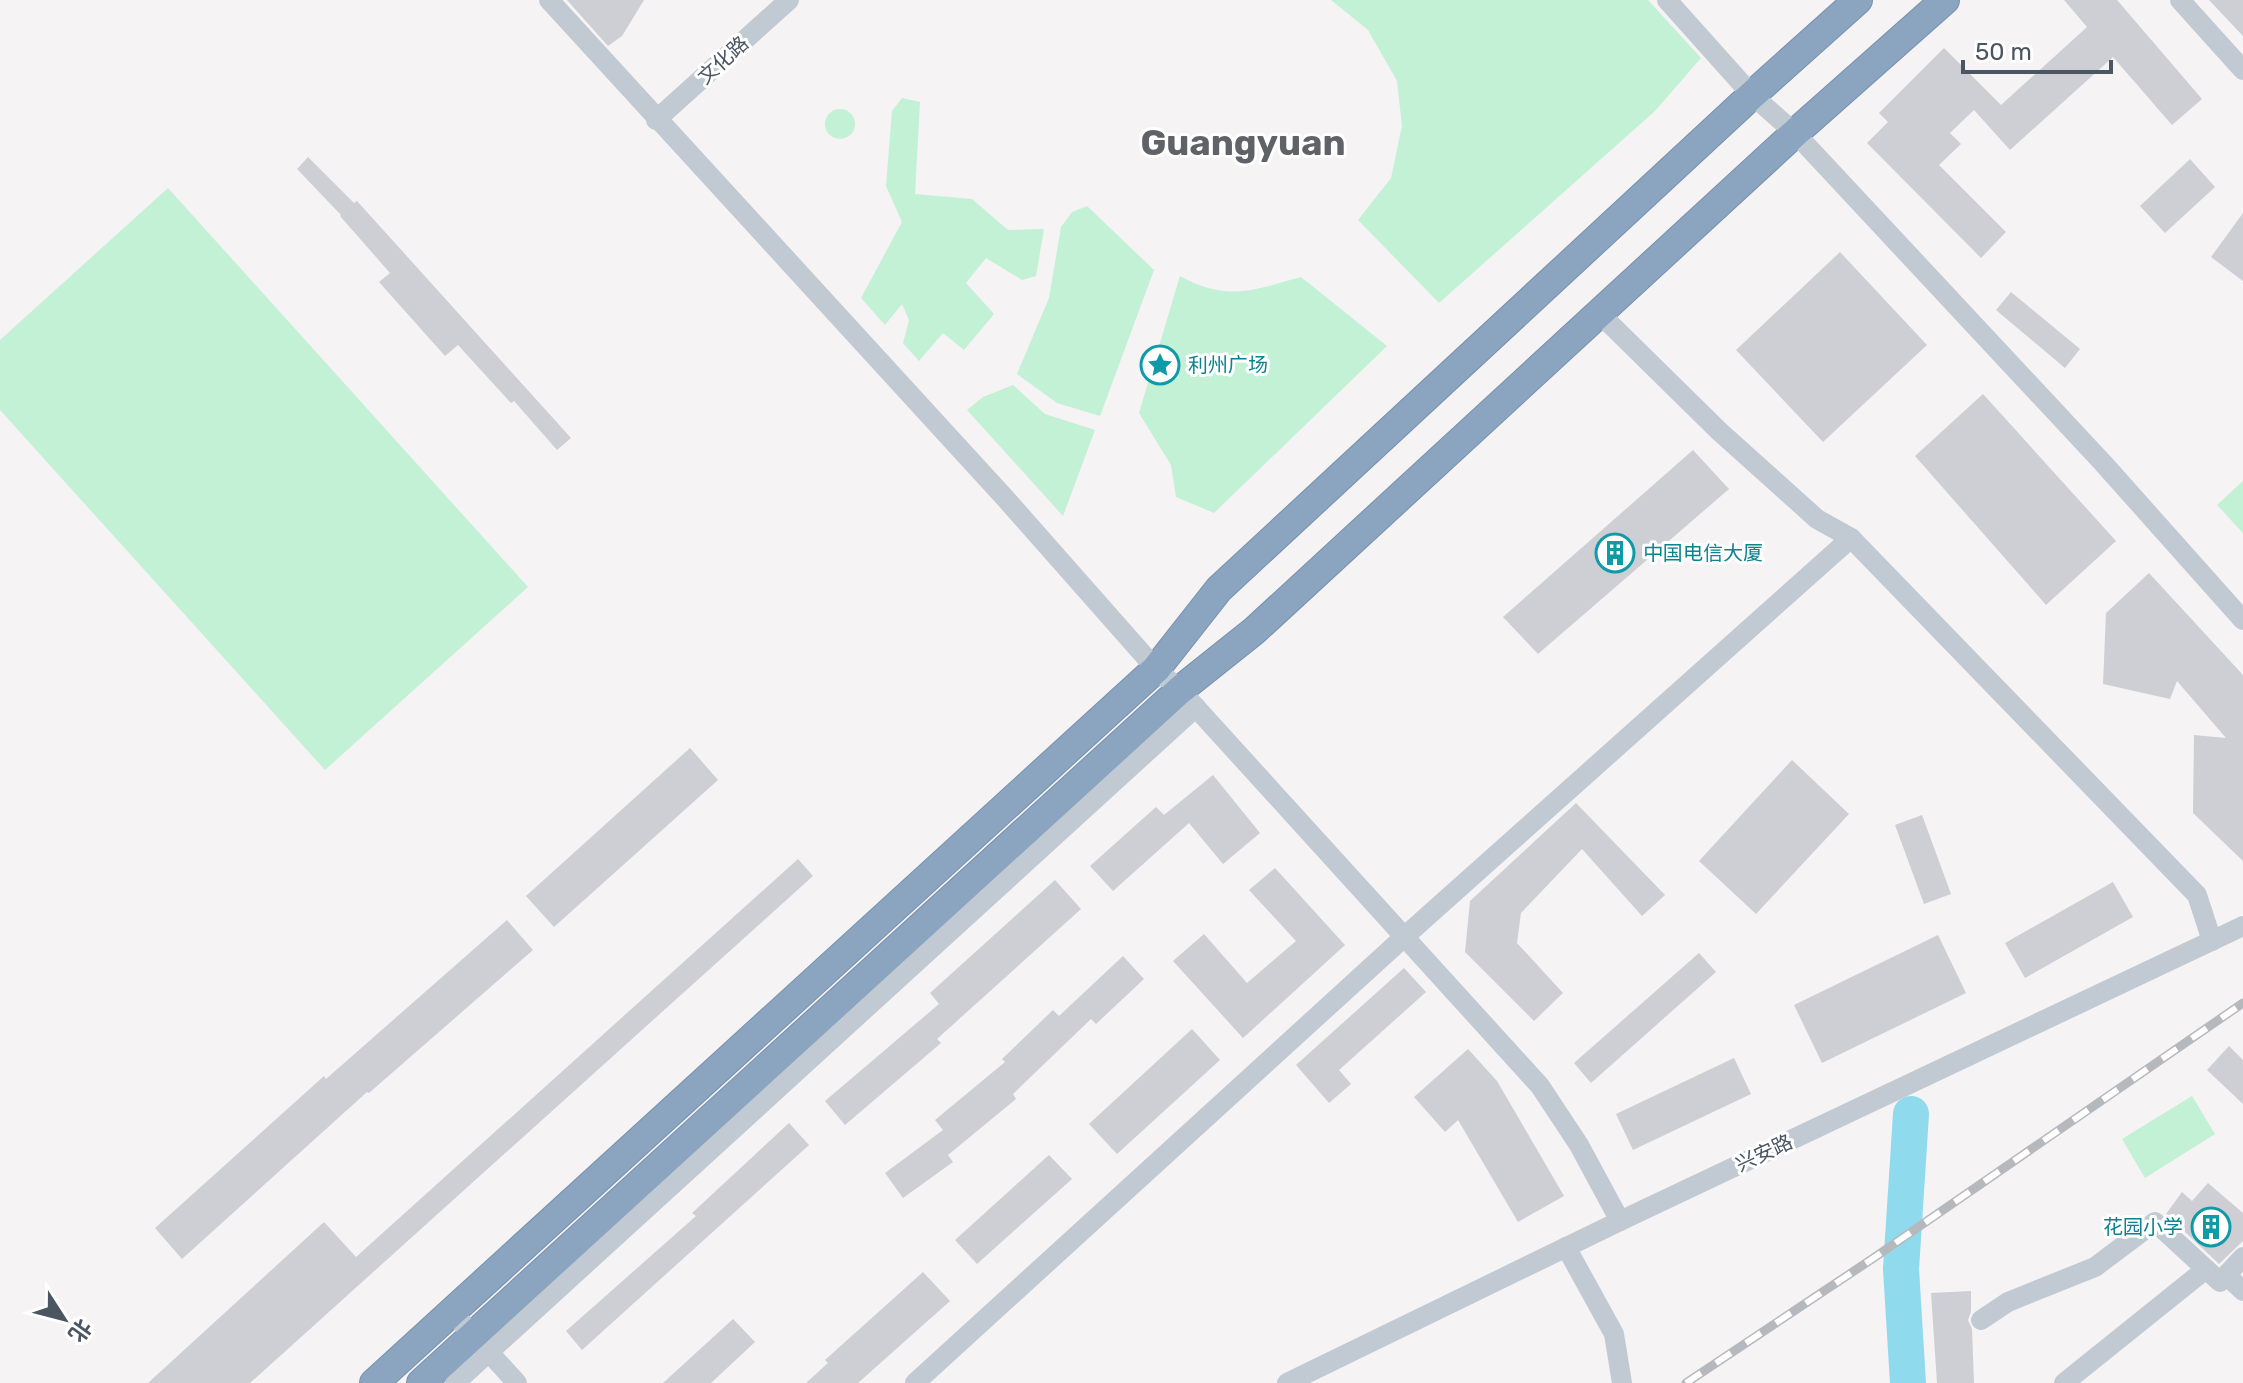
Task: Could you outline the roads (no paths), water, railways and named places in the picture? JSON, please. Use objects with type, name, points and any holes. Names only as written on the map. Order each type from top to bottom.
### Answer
[{"type":"highway","points":[[374,1383],[1156,669],[1219,589],[1858,0]]},
{"type":"highway","points":[[421,1383],[481,1344],[1188,699],[1254,631],[1795,133],[1945,0]]},
{"type":"street","points":[[549,0],[1005,498],[1156,669],[1188,699],[1540,1086],[1579,1145],[1620,1221]]},
{"type":"street","name":"文化路","points":[[656,120],[789,0]]},
{"type":"street","points":[[1667,0],[1752,95],[1795,133],[2103,463],[2243,620]]},
{"type":"street","points":[[2180,0],[2243,70]]},
{"type":"street","points":[[1599,313],[1741,451],[1817,519],[1851,538],[2197,895],[2212,941]]},
{"type":"street","points":[[915,1383],[1403,938],[1851,538]]},
{"type":"street","name":"兴安路","points":[[1287,1383],[1620,1221],[2243,926]]},
{"type":"street","points":[[1981,1320],[2008,1302],[2095,1267],[2155,1222],[2243,1291]]},
{"type":"street","points":[[1566,1247],[1614,1334],[1622,1383]]},
{"type":"street","points":[[2064,1383],[2216,1272],[2243,1257]]},
{"type":"street","points":[[452,1312],[517,1383]]},
{"type":"street","points":[[455,1383],[481,1344]]},
{"type":"waterway","points":[[1908,1383],[1901,1269],[1911,1114]]},
{"type":"railway","points":[[1686,1383],[1875,1257],[2243,1003]]},
{"type":"place","name":"利州广场","points":[[1160,365]]},
{"type":"place","name":"中国电信大厦","points":[[1615,553]]},
{"type":"place","name":"花园小学","points":[[2211,1227]]},
{"type":"district","name":"Guangyuan","points":[[1243,142]]}]
